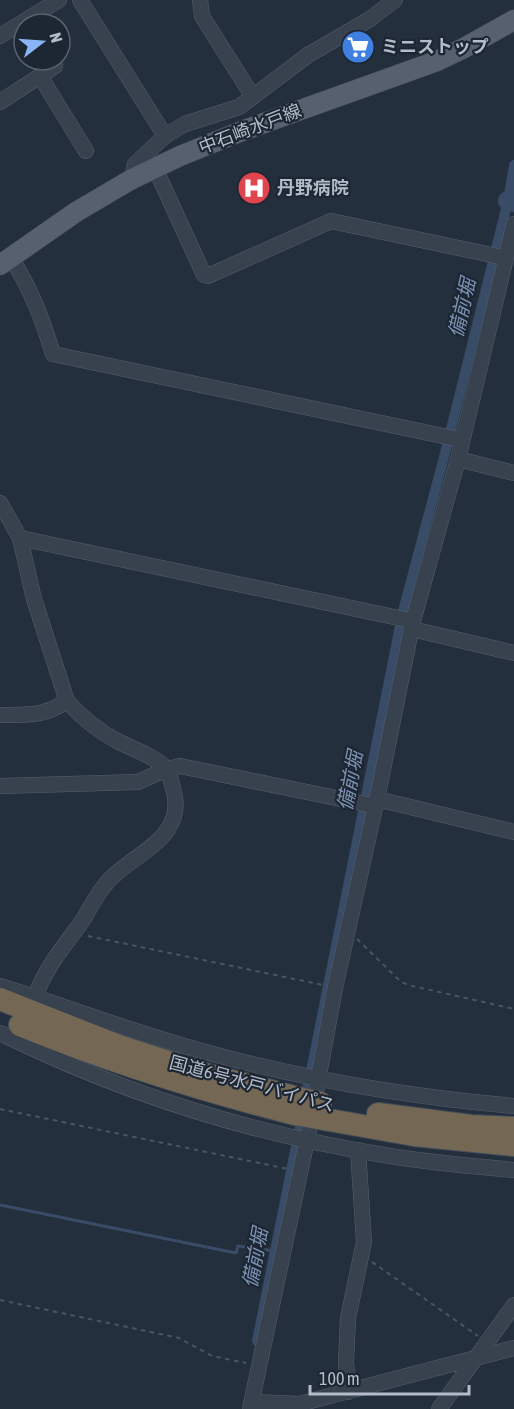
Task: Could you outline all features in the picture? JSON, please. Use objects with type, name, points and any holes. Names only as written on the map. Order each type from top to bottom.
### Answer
[{"type":"highway","name":"国道6号水戸バイパス","points":[[0,999],[119,1046],[296,1106]]},
{"type":"highway","name":"国道6号水戸バイパス","points":[[0,1016],[121,1064],[215,1093],[319,1110],[414,1135],[514,1145]]},
{"type":"highway","name":"国道6号水戸バイパス","points":[[319,1110],[374,1113],[471,1126],[514,1128]]},
{"type":"main road","name":"中石崎水戸線","points":[[3,263],[76,212],[155,168],[242,131],[437,61],[514,20]]},
{"type":"street","points":[[41,12],[59,0]]},
{"type":"street","points":[[80,0],[165,135]]},
{"type":"street","points":[[200,0],[202,16],[253,97]]},
{"type":"street","points":[[132,179],[135,164],[165,135],[185,124],[239,107],[308,55],[370,19],[395,0]]},
{"type":"street","points":[[0,102],[46,72]]},
{"type":"street","points":[[40,76],[86,151]]},
{"type":"street","points":[[155,168],[204,275],[208,276],[331,221],[499,256]]},
{"type":"street","points":[[514,224],[499,256],[455,439],[458,459],[407,622],[348,930],[312,1077],[251,1405],[299,1404],[514,1348]]},
{"type":"street","points":[[3,263],[27,282],[53,354],[455,439]]},
{"type":"street","points":[[458,459],[514,473]]},
{"type":"street","points":[[0,502],[20,538],[34,599],[67,701],[76,712],[115,740],[167,769],[176,802],[175,814],[166,833],[105,884],[49,965],[35,997]]},
{"type":"street","points":[[20,538],[407,622],[514,653]]},
{"type":"street","points":[[0,715],[43,714],[55,710],[67,701]]},
{"type":"street","points":[[0,786],[138,782],[167,769],[180,766],[514,832]]},
{"type":"street","points":[[0,986],[184,1046],[248,1064],[417,1095],[514,1106]]},
{"type":"street","points":[[0,1033],[77,1068],[138,1091],[194,1110],[300,1139],[453,1164],[514,1170]]},
{"type":"street","points":[[348,1392],[346,1362],[348,1318],[364,1242],[358,1150]]},
{"type":"street","points":[[439,1409],[514,1305]]},
{"type":"path","points":[[348,930],[400,981],[408,985],[514,1009]]},
{"type":"path","points":[[73,933],[322,985]]},
{"type":"path","points":[[0,1109],[285,1168]]},
{"type":"path","points":[[363,1255],[488,1343]]},
{"type":"path","points":[[0,1300],[179,1338],[212,1356],[247,1363]]},
{"type":"waterway","name":"備前堀","points":[[257,1341],[403,611],[508,201],[514,165]]},
{"type":"waterway","name":"備前堀","points":[[508,201],[514,202]]},
{"type":"waterway","points":[[0,1205],[236,1253],[238,1246],[275,1251]]},
{"type":"place","name":"ミニストップ","points":[[358,47]]},
{"type":"place","name":"丹野病院","points":[[254,188]]}]
